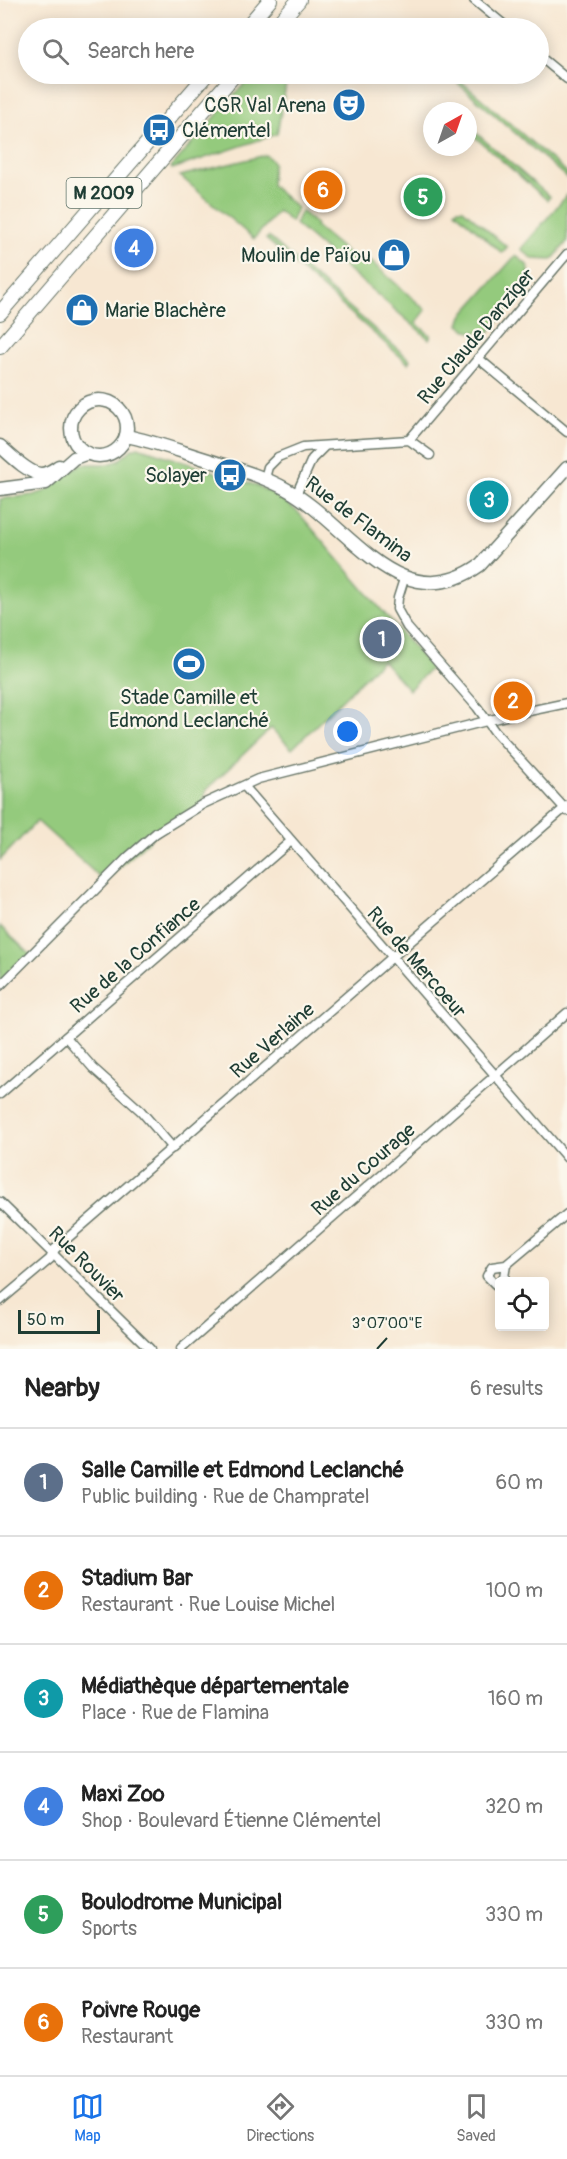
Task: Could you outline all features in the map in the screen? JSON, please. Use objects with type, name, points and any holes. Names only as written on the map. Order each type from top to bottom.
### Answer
[{"type":"main road","points":[[255,18],[270,0]]},
{"type":"main road","points":[[283,18],[299,0]]},
{"type":"main road","name":"M 2009","points":[[0,313],[198,84]]},
{"type":"main road","name":"M 2009","points":[[0,347],[226,84]]},
{"type":"street","points":[[474,0],[496,18]]},
{"type":"street","points":[[549,64],[567,79]]},
{"type":"street","name":"Rue Claude Danziger","points":[[409,440],[567,254]]},
{"type":"street","points":[[478,358],[567,432]]},
{"type":"street","points":[[93,400],[102,400],[118,407],[124,415],[127,425],[126,436],[121,446],[112,453],[102,456],[88,453],[76,443],[71,426],[73,417],[84,404],[93,400]]},
{"type":"street","name":"Rue de Flamina","points":[[126,436],[265,478],[296,495],[379,563],[404,579],[425,581],[446,581],[470,572],[490,556],[567,468]]},
{"type":"street","points":[[265,478],[268,467],[278,457],[303,447],[409,440],[430,455]]},
{"type":"street","points":[[0,446],[25,466],[40,474],[50,472],[59,466],[76,443]]},
{"type":"street","points":[[296,495],[312,459],[324,447]]},
{"type":"street","points":[[2,489],[46,483],[74,458],[88,453]]},
{"type":"street","points":[[2,489],[21,480],[25,466]]},
{"type":"street","points":[[404,579],[397,609],[407,627],[487,721],[566,808]]},
{"type":"street","points":[[0,986],[128,857],[156,834],[203,804],[245,787],[258,779],[567,703]]},
{"type":"street","name":"Rue de Mercoeur","points":[[245,787],[567,1158]]},
{"type":"street","name":"Rue Verlaine","points":[[0,1301],[50,1259],[56,1249],[391,957],[566,808]]},
{"type":"street","name":"Rue de la Confiance","points":[[0,1094],[291,841]]},
{"type":"street","name":"Rue du Courage","points":[[181,1349],[567,1013]]},
{"type":"street","points":[[66,1037],[93,1068],[141,1111],[173,1148]]},
{"type":"street","name":"Rue Rouvier","points":[[0,1202],[150,1349]]},
{"type":"street","points":[[506,1265],[567,1214]]},
{"type":"green space","points":[[244,84],[286,84],[277,134],[172,169],[171,167]]},
{"type":"green space","points":[[459,84],[464,84],[567,173],[567,178]]},
{"type":"green space","points":[[477,134],[550,197],[547,200],[477,139]]},
{"type":"green space","points":[[266,155],[273,162],[271,185],[297,208],[291,222],[278,211],[254,239],[180,176]]},
{"type":"green space","points":[[567,195],[567,242],[552,260],[533,259],[521,249]]},
{"type":"green space","points":[[463,209],[507,247],[502,253],[455,211]]},
{"type":"green space","points":[[301,211],[316,224],[315,226],[362,265],[368,259],[426,310],[416,323],[431,336],[429,339],[295,224]]},
{"type":"green space","points":[[269,237],[410,360],[408,363],[266,239]]},
{"type":"green space","points":[[516,255],[528,266],[531,283],[488,333],[470,332],[459,325],[462,316]]},
{"type":"green space","name":"Stade Camille et Edmond Leclanché","points":[[138,447],[255,485],[274,494],[298,512],[431,668],[409,690],[382,660],[292,749],[271,728],[206,790],[203,804],[156,834],[104,881],[37,821],[0,860],[0,499],[46,491],[81,464],[108,464],[118,461],[132,449]]},
{"type":"green space","points":[[0,926],[31,955],[0,986]]},
{"type":"place","name":"CGR Val Arena","points":[[349,105]]},
{"type":"place","name":"Clémentel","points":[[159,130]]},
{"type":"place","name":"Poivre Rouge","points":[[323,190]]},
{"type":"place","name":"Boulodrome Municipal","points":[[423,197]]},
{"type":"place","name":"Maxi Zoo","points":[[134,248]]},
{"type":"place","name":"Moulin de Païou","points":[[394,255]]},
{"type":"place","name":"Marie Blachère","points":[[82,310]]},
{"type":"place","name":"Solayer","points":[[230,475]]},
{"type":"place","name":"Médiathèque départementale","points":[[489,500]]},
{"type":"place","name":"Salle Camille et Edmond Leclanché","points":[[382,639]]},
{"type":"place","name":"Stade Camille et Edmond Leclanché","points":[[189,664]]},
{"type":"place","name":"Stadium Bar","points":[[513,701]]}]
